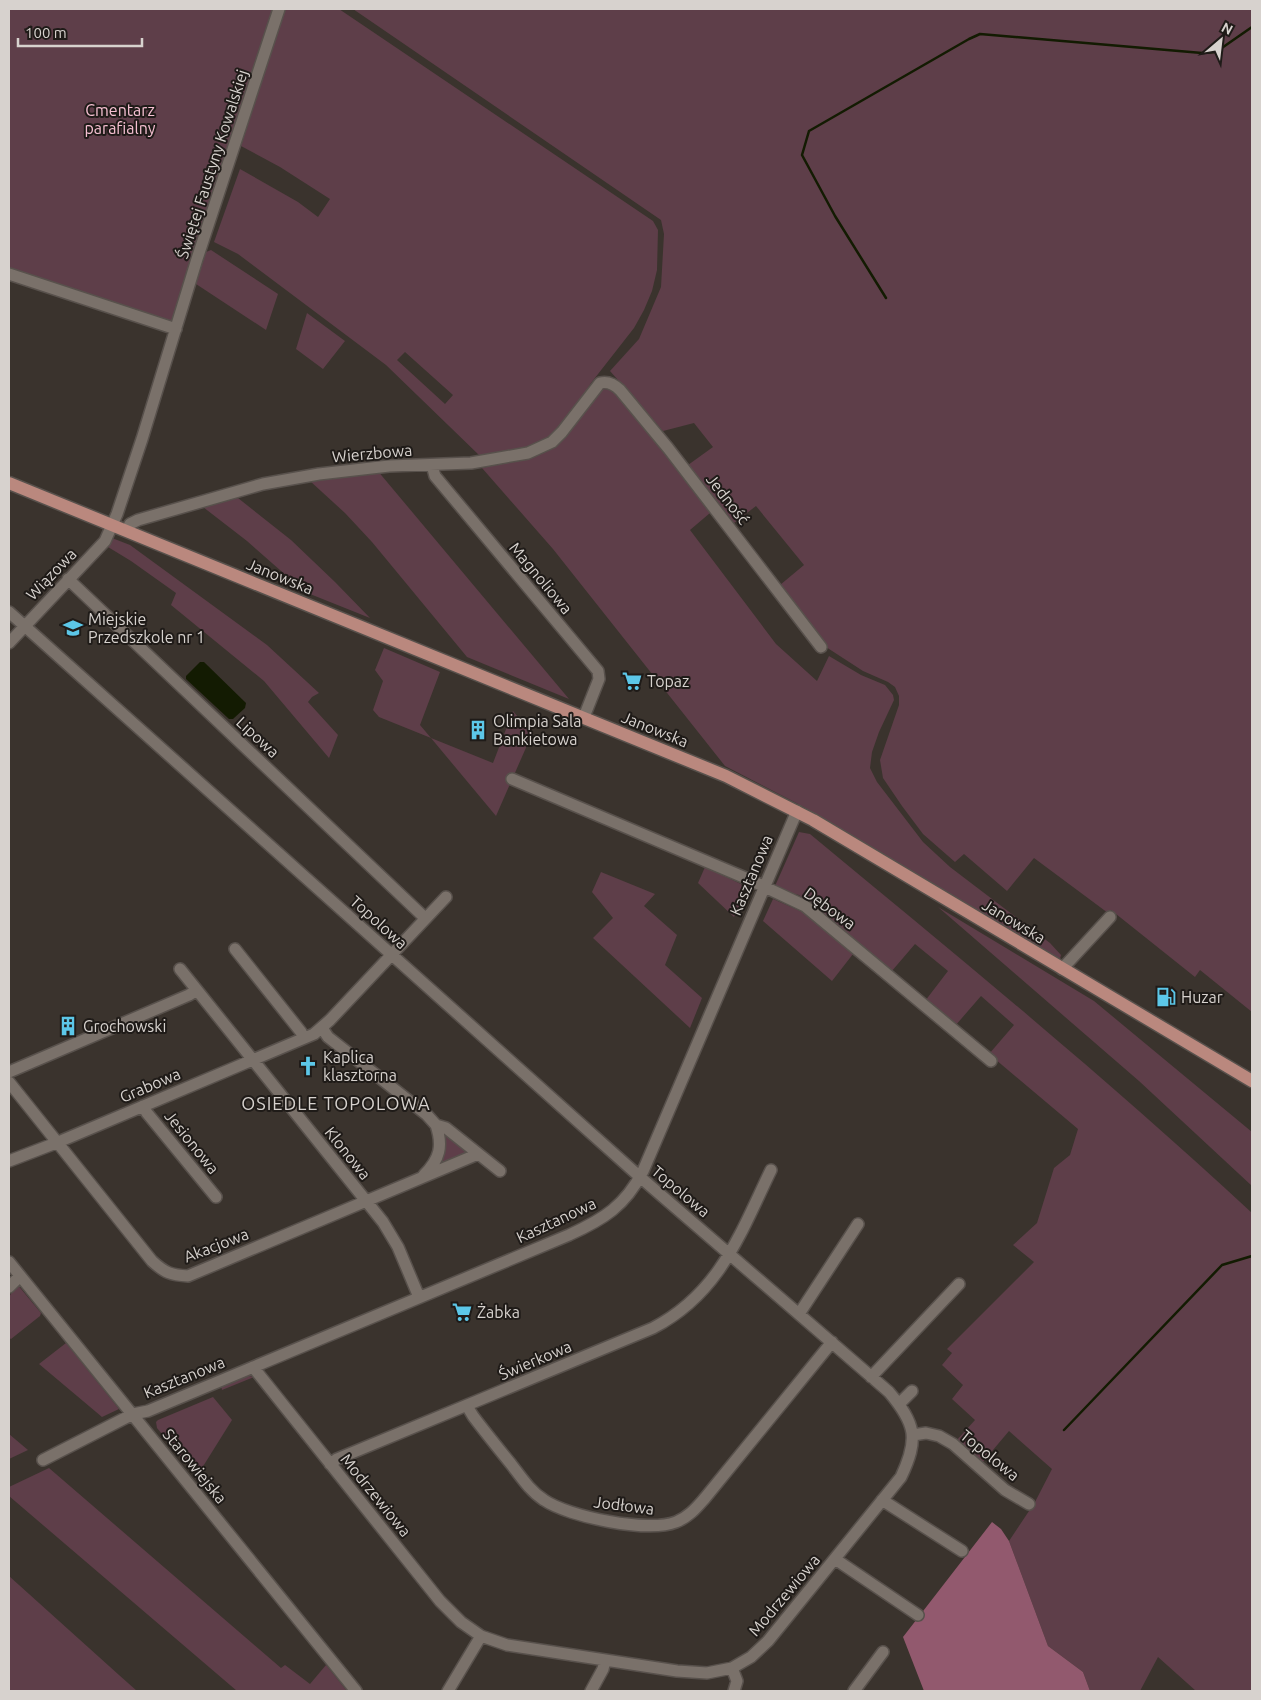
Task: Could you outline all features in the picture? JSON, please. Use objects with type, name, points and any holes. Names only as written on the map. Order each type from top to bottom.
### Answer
[{"type":"main road","name":"Janowska","points":[[9,484],[726,776],[850,841],[1252,1081]]},
{"type":"street","name":"Świętej Faustyny Kowalskiej","points":[[112,526],[142,439],[197,258],[279,9]]},
{"type":"street","points":[[9,274],[176,329]]},
{"type":"street","name":"Jedność","points":[[600,383],[604,382],[613,385],[620,390],[668,448],[821,647]]},
{"type":"street","name":"Wierzbowa","points":[[126,531],[130,524],[138,520],[263,484],[319,474],[389,466],[483,462],[528,453],[543,448],[552,442],[600,383]]},
{"type":"street","name":"Magnoliowa","points":[[432,465],[435,476],[598,671],[599,679],[584,717]]},
{"type":"street","name":"Wiązowa","points":[[9,642],[105,541],[112,526]]},
{"type":"street","name":"Lipowa","points":[[68,579],[425,918]]},
{"type":"street","name":"Topolowa","points":[[9,612],[640,1177],[889,1392],[904,1410],[913,1435],[939,1436],[952,1444],[1005,1490],[1029,1504]]},
{"type":"street","name":"Dębowa","points":[[512,779],[748,879],[763,888],[805,906],[990,1061]]},
{"type":"street","name":"Kasztanowa","points":[[43,1460],[132,1414],[148,1410],[253,1367],[595,1223],[606,1216],[632,1191],[640,1177],[797,812]]},
{"type":"street","name":"Grabowa","points":[[9,1161],[253,1060],[322,1028],[446,897]]},
{"type":"street","points":[[1062,969],[1110,918]]},
{"type":"street","points":[[236,949],[304,1038]]},
{"type":"street","name":"Klonowa","points":[[180,969],[383,1222],[398,1247],[419,1297]]},
{"type":"street","points":[[9,1072],[189,995],[196,990]]},
{"type":"street","points":[[322,1028],[328,1037],[427,1115],[436,1125],[440,1137],[440,1150],[434,1165],[422,1178]]},
{"type":"street","name":"Akacjowa","points":[[9,1082],[152,1261],[162,1270],[174,1275],[188,1276],[478,1154]]},
{"type":"street","name":"Jesionowa","points":[[143,1106],[216,1197]]},
{"type":"street","points":[[436,1125],[446,1128],[500,1171]]},
{"type":"street","points":[[730,1254],[771,1170]]},
{"type":"street","points":[[799,1314],[858,1224]]},
{"type":"street","name":"Świerkowa","points":[[330,1464],[337,1459],[669,1320],[689,1306],[708,1286],[730,1254]]},
{"type":"street","name":"Starowiejska","points":[[9,1262],[356,1691]]},
{"type":"street","points":[[9,1287],[20,1276]]},
{"type":"street","points":[[871,1377],[959,1284]]},
{"type":"street","name":"Jodłowa","points":[[467,1406],[529,1488],[544,1500],[560,1509],[578,1515],[644,1526],[658,1526],[676,1522],[689,1515],[705,1498],[832,1342]]},
{"type":"street","name":"Modrzewiowa","points":[[253,1367],[440,1600],[460,1622],[481,1636],[507,1645],[684,1672],[707,1673],[732,1668],[751,1657],[768,1641],[901,1477],[909,1460],[913,1435]]},
{"type":"street","points":[[899,1404],[912,1390]]},
{"type":"street","points":[[882,1500],[962,1551]]},
{"type":"street","name":"Modrzewiowa","points":[[835,1559],[918,1615]]},
{"type":"street","points":[[448,1691],[481,1636]]},
{"type":"street","points":[[854,1691],[883,1652]]},
{"type":"street","points":[[591,1691],[604,1669],[605,1660]]},
{"type":"street","points":[[732,1668],[738,1681],[734,1691]]},
{"type":"green space","name":"Cmentarz parafialny","points":[[9,9],[273,9],[172,321],[9,268]]},
{"type":"green space","points":[[285,9],[339,9],[653,221],[658,230],[657,270],[652,291],[634,328],[591,383],[570,416],[555,435],[533,449],[480,456],[386,365],[238,254],[214,242],[240,169],[298,202],[318,217],[330,199],[280,167],[241,146]],"holes":[[[405,352],[453,395],[445,404],[397,360]]]},
{"type":"green space","points":[[353,9],[1252,9],[1252,1012],[1200,970],[1195,977],[1111,910],[1108,913],[1034,858],[1007,891],[964,854],[955,862],[923,834],[883,778],[880,760],[899,705],[899,696],[895,687],[863,671],[826,647],[780,585],[804,565],[756,506],[734,523],[688,465],[713,447],[694,423],[663,431],[610,371],[639,339],[661,287],[664,234],[661,220]]},
{"type":"green space","points":[[211,250],[278,294],[266,330],[196,284],[206,252]]},
{"type":"green space","points":[[307,313],[345,341],[323,369],[296,349]]},
{"type":"green space","points":[[603,389],[612,390],[619,395],[710,513],[690,530],[776,644],[817,681],[829,656],[861,675],[885,685],[893,695],[894,700],[872,752],[870,768],[877,782],[923,842],[950,867],[1050,943],[1061,955],[1060,959],[802,806],[725,766],[553,549],[482,468],[529,456],[551,446],[570,431],[588,402],[597,392]]},
{"type":"green space","points":[[378,471],[569,699],[467,657],[372,542],[345,513],[310,481]]},
{"type":"green space","points":[[238,498],[291,540],[370,618],[305,592],[247,541],[203,507]]},
{"type":"green space","points":[[112,538],[130,545],[267,645],[319,693],[308,702],[338,735],[329,758],[264,681],[171,605],[176,593],[108,547]]},
{"type":"green space","points":[[384,648],[440,672],[420,725],[431,738],[379,717],[373,710],[383,681],[375,670]]},
{"type":"green space","points":[[513,711],[532,734],[496,816],[431,738],[493,763]]},
{"type":"green space","points":[[799,832],[810,834],[978,974],[1089,1068],[1252,1213],[1252,1691],[1196,1691],[1158,1657],[1140,1691],[1090,1691],[1083,1672],[1048,1646],[1009,1541],[1035,1502],[1052,1469],[1009,1431],[982,1463],[956,1441],[975,1420],[952,1399],[963,1385],[942,1365],[952,1353],[947,1349],[1034,1262],[1013,1245],[1037,1223],[1054,1168],[1070,1155],[1078,1129],[989,1054],[1014,1025],[981,996],[955,1026],[925,1001],[948,971],[915,944],[891,972],[799,895],[782,891],[775,886]]},
{"type":"green space","points":[[705,867],[741,884],[745,895],[734,917],[698,883]]},
{"type":"green space","points":[[601,872],[655,894],[644,906],[677,935],[665,965],[702,998],[690,1028],[593,938],[613,918],[592,892]]},
{"type":"green space","points":[[773,899],[805,913],[853,954],[832,981],[763,921]]},
{"type":"green space","points":[[938,907],[1094,1001],[1252,1132],[1252,1186],[1139,1081]]},
{"type":"green space","points":[[444,1131],[472,1152],[439,1165]]},
{"type":"green space","points":[[17,1284],[41,1313],[40,1316],[11,1339],[9,1338],[9,1297]]},
{"type":"green space","points":[[66,1343],[119,1409],[102,1417],[39,1364]]},
{"type":"green space","points":[[244,1375],[254,1377],[222,1390],[221,1386]]},
{"type":"green space","points":[[213,1397],[232,1420],[197,1476],[157,1428],[156,1422]]},
{"type":"green space","points":[[9,1434],[28,1450],[9,1459]]},
{"type":"green space","points":[[49,1468],[281,1668],[285,1665],[310,1684],[326,1665],[347,1691],[237,1691],[9,1496],[9,1487]]},
{"type":"green space","points":[[9,1576],[119,1675],[137,1691],[9,1691]]},
{"type":"shaded area","points":[[200,662],[204,662],[246,703],[245,708],[233,719],[229,719],[186,679],[186,676]]},
{"type":"shaded area","points":[[992,1522],[1001,1529],[1009,1541],[1048,1646],[1083,1672],[1090,1691],[924,1691],[903,1637]]},
{"type":"waterway","points":[[886,298],[835,216],[802,155],[809,131],[980,34],[1202,53],[1216,52],[1252,27]]},
{"type":"waterway","points":[[1064,1430],[1222,1265],[1252,1256]]},
{"type":"place","name":"Miejskie Przedszkole nr 1","points":[[73,628]]},
{"type":"place","name":"Topaz","points":[[632,681]]},
{"type":"place","name":"Olimpia Sala Bankietowa","points":[[478,730]]},
{"type":"place","name":"Huzar","points":[[1166,997]]},
{"type":"place","name":"Grochowski","points":[[68,1026]]},
{"type":"place","name":"Kaplica klasztorna","points":[[308,1066]]},
{"type":"place","name":"Żabka","points":[[462,1312]]},
{"type":"district","name":"OSIEDLE TOPOLOWA","points":[[336,1103]]}]
